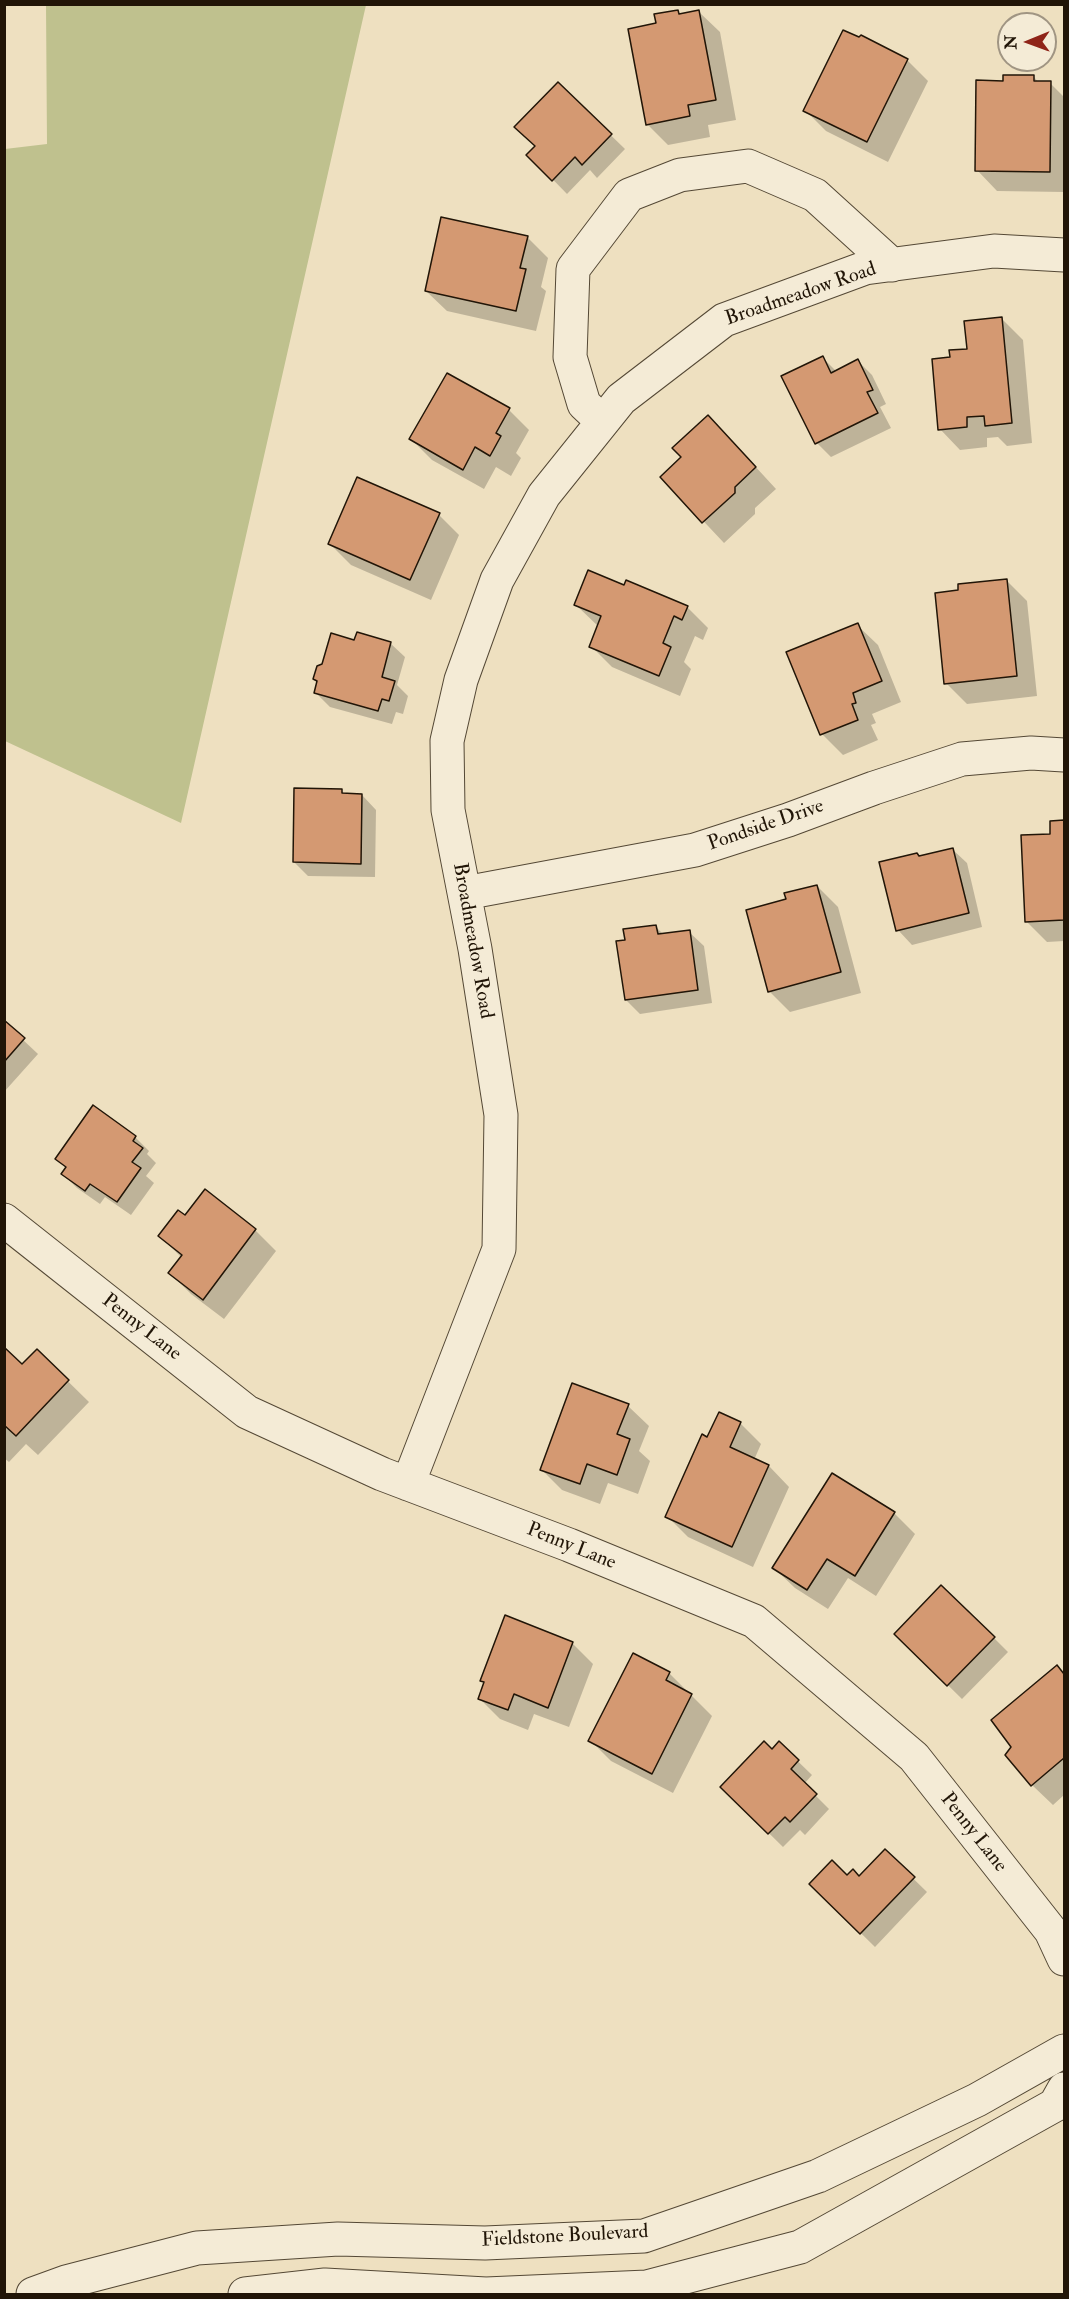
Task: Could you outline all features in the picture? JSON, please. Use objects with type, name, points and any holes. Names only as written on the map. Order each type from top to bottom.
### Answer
[{"type":"street","name":"Broadmeadow Road","points":[[602,422],[584,404],[570,357],[573,269],[629,195],[680,175],[748,166],[814,195],[892,265]]},
{"type":"street","name":"Broadmeadow Road","points":[[408,1484],[499,1248],[501,1115],[465,893],[448,810],[447,741],[461,680],[502,570],[544,495],[621,399],[724,320],[865,268],[994,251],[1065,255]]},
{"type":"street","name":"Pondside Drive","points":[[465,893],[696,850],[962,759],[1031,753],[1065,755]]},
{"type":"street","name":"Penny Lane","points":[[4,1220],[247,1412],[382,1474],[568,1545],[754,1621],[914,1757],[1051,1931],[1065,1959]]},
{"type":"street","name":"Fieldstone Boulevard","points":[[33,2295],[66,2282],[197,2248],[338,2239],[485,2242],[644,2236],[818,2176],[976,2100],[1065,2051]]},
{"type":"street","points":[[245,2295],[325,2285],[486,2294],[647,2287],[800,2247],[1055,2105],[1065,2089]]},
{"type":"green space","points":[[46,5],[366,5],[181,823],[5,741],[5,149],[47,144]]},
{"type":"building","points":[[678,10],[679,14],[699,10],[716,100],[688,105],[690,116],[646,125],[628,29],[656,23],[654,14]]},
{"type":"building","points":[[843,30],[859,37],[861,35],[908,59],[867,142],[803,111]]},
{"type":"building","points":[[1003,75],[1034,75],[1034,81],[1051,81],[1050,172],[975,171],[976,80],[1003,81]]},
{"type":"building","points":[[558,82],[612,134],[582,165],[575,157],[552,181],[526,155],[535,146],[514,127]]},
{"type":"building","points":[[441,217],[528,236],[520,268],[526,269],[516,311],[425,291]]},
{"type":"building","points":[[1002,317],[1012,423],[985,426],[984,416],[967,417],[967,427],[938,430],[932,359],[950,357],[949,350],[967,349],[964,321]]},
{"type":"building","points":[[823,356],[831,373],[858,359],[873,390],[867,392],[878,413],[815,444],[781,376]]},
{"type":"building","points":[[447,373],[510,408],[496,433],[501,436],[490,456],[475,447],[463,470],[409,439]]},
{"type":"building","points":[[708,415],[756,467],[735,487],[735,493],[702,523],[660,477],[681,457],[672,448]]},
{"type":"building","points":[[357,477],[440,513],[410,580],[328,544]]},
{"type":"building","points":[[588,570],[624,585],[626,580],[688,606],[682,620],[674,616],[663,643],[671,647],[659,676],[589,647],[601,616],[574,605]]},
{"type":"building","points":[[1007,579],[1017,676],[944,684],[935,593],[958,590],[958,584]]},
{"type":"building","points":[[858,623],[882,681],[853,693],[856,703],[852,704],[858,720],[820,735],[786,652]]},
{"type":"building","points":[[357,632],[391,642],[382,677],[395,681],[389,701],[382,699],[378,711],[314,693],[317,681],[313,679],[317,666],[322,664],[331,633],[354,640]]},
{"type":"building","points":[[294,788],[342,789],[342,793],[362,794],[361,864],[293,862]]},
{"type":"building","points":[[1064,820],[1064,920],[1025,922],[1021,835],[1050,834],[1050,821]]},
{"type":"building","points":[[953,848],[969,913],[896,931],[879,862]]},
{"type":"building","points":[[817,885],[841,972],[768,992],[746,910],[786,899],[784,893]]},
{"type":"building","points":[[656,925],[658,934],[690,930],[698,990],[625,1000],[616,941],[625,940],[623,929]]},
{"type":"building","points":[[4,1020],[25,1038],[4,1062]]},
{"type":"building","points":[[93,1105],[136,1136],[133,1141],[143,1148],[132,1162],[141,1168],[117,1202],[90,1184],[85,1191],[61,1174],[66,1167],[55,1159]]},
{"type":"building","points":[[205,1189],[256,1229],[203,1300],[168,1273],[182,1255],[158,1236],[178,1210],[185,1215]]},
{"type":"building","points":[[4,1347],[22,1364],[37,1349],[69,1380],[16,1436],[4,1425]]},
{"type":"building","points":[[572,1383],[629,1404],[617,1434],[630,1439],[617,1475],[587,1464],[580,1484],[540,1470]]},
{"type":"building","points":[[719,1412],[741,1422],[730,1447],[769,1465],[732,1547],[665,1517],[702,1434],[707,1437]]},
{"type":"building","points":[[832,1473],[895,1512],[855,1576],[827,1559],[807,1590],[772,1568]]},
{"type":"building","points":[[941,1585],[995,1637],[947,1686],[894,1634]]},
{"type":"building","points":[[505,1615],[573,1642],[548,1708],[514,1694],[508,1710],[478,1699],[484,1682],[480,1681]]},
{"type":"building","points":[[633,1653],[670,1672],[666,1680],[692,1694],[652,1774],[588,1741]]},
{"type":"building","points":[[1057,1665],[1064,1674],[1064,1758],[1031,1786],[1005,1755],[1011,1747],[991,1720]]},
{"type":"building","points":[[764,1741],[772,1749],[779,1741],[799,1760],[791,1769],[817,1794],[790,1822],[785,1817],[768,1834],[720,1787]]},
{"type":"building","points":[[885,1849],[915,1877],[860,1934],[809,1884],[832,1860],[847,1875],[853,1869],[859,1876]]}]
